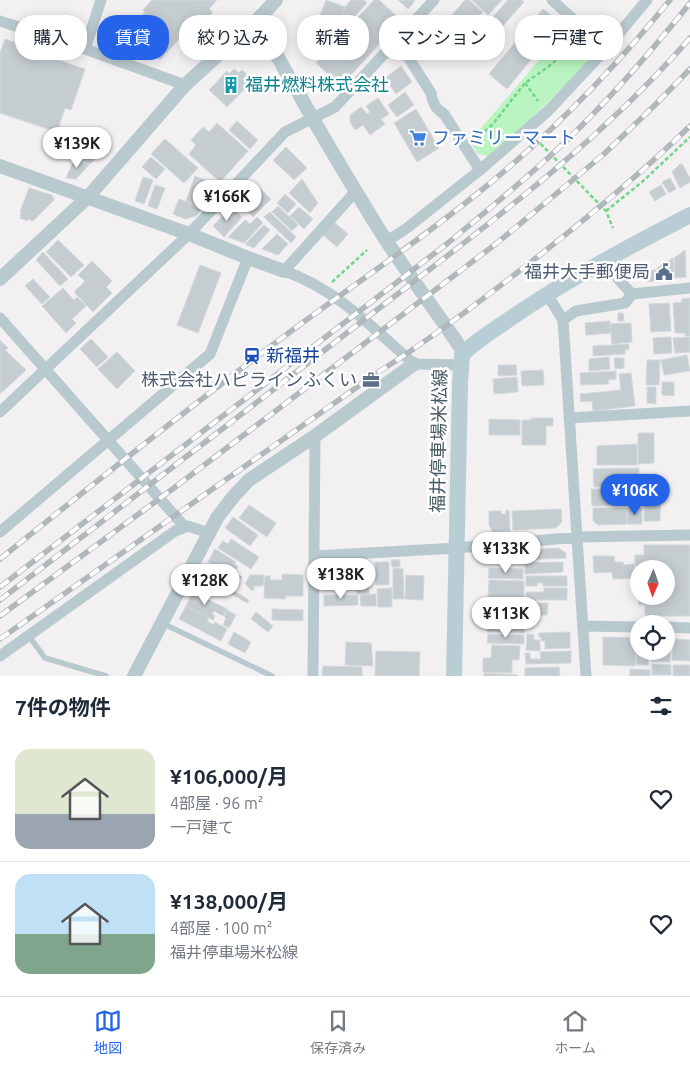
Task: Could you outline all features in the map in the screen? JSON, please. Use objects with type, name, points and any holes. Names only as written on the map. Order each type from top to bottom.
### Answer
[{"type":"main road","name":"福井停車場米松線","points":[[454,676],[462,359],[547,294],[606,259],[690,215]]},
{"type":"street","points":[[87,43],[101,0]]},
{"type":"street","points":[[0,279],[88,197],[185,85],[276,0]]},
{"type":"street","points":[[421,15],[434,0]]},
{"type":"street","points":[[552,0],[569,15]]},
{"type":"street","points":[[623,29],[647,0]]},
{"type":"street","points":[[134,676],[209,533],[222,511],[249,480],[315,436],[414,364],[462,359],[441,317],[387,242],[313,119],[272,44],[263,14]]},
{"type":"street","points":[[0,21],[15,26]]},
{"type":"street","points":[[87,50],[185,85]]},
{"type":"street","points":[[0,412],[189,234],[286,132],[335,107],[380,60]]},
{"type":"street","points":[[410,60],[431,92],[432,100],[440,112],[444,114],[480,170]]},
{"type":"street","points":[[387,242],[480,170],[527,130],[568,91],[596,60]]},
{"type":"street","points":[[0,166],[189,234],[300,277],[324,290],[358,315],[414,364]]},
{"type":"street","points":[[284,271],[356,191]]},
{"type":"street","points":[[1,529],[210,354],[248,258]]},
{"type":"street","points":[[606,259],[619,280],[632,294]]},
{"type":"street","points":[[563,320],[576,311],[625,303],[632,294],[690,288]]},
{"type":"street","points":[[547,294],[563,320],[586,676]]},
{"type":"street","points":[[0,318],[184,526]]},
{"type":"street","points":[[569,418],[690,411]]},
{"type":"street","points":[[312,676],[315,436]]},
{"type":"street","points":[[0,656],[175,531],[184,526],[209,533]]},
{"type":"street","points":[[314,556],[457,548],[578,537],[690,535]]},
{"type":"street","points":[[583,626],[630,627]]},
{"type":"street","points":[[675,627],[690,628]]},
{"type":"lane","points":[[162,623],[272,676]]},
{"type":"lane","points":[[28,635],[45,658],[106,676]]},
{"type":"path","points":[[476,140],[493,124],[525,83],[556,60]]},
{"type":"path","points":[[525,83],[538,101]]},
{"type":"path","points":[[527,130],[606,212],[613,228]]},
{"type":"path","points":[[606,212],[642,182],[690,137]]},
{"type":"path","points":[[324,290],[367,250]]},
{"type":"green space","points":[[539,60],[589,60],[528,122],[488,156],[477,153],[470,141]]},
{"type":"building","points":[[152,0],[217,0],[209,9],[213,12],[210,15],[179,15],[179,39],[169,50],[169,15],[142,15],[145,12],[143,10]]},
{"type":"building","points":[[326,0],[345,7],[343,15],[320,15]]},
{"type":"building","points":[[351,0],[364,0],[367,3],[356,15],[342,15],[345,7]]},
{"type":"building","points":[[374,0],[379,0],[396,15],[379,15],[379,44],[369,55],[369,15],[360,15]]},
{"type":"building","points":[[398,0],[414,0],[415,1],[408,9]]},
{"type":"building","points":[[465,0],[469,0],[483,12],[480,15],[452,15]]},
{"type":"building","points":[[472,0],[502,0],[488,15]]},
{"type":"building","points":[[508,0],[522,0],[524,2],[505,24],[505,15],[495,15]]},
{"type":"building","points":[[543,9],[551,15],[538,15]]},
{"type":"building","points":[[5,39],[15,42],[15,60],[58,60],[85,69],[71,110],[65,108],[57,132],[0,113],[0,53]]},
{"type":"building","points":[[515,43],[515,60],[531,60],[507,89],[489,74],[501,60],[505,60],[505,55]]},
{"type":"building","points":[[319,60],[365,60],[341,86],[316,63]]},
{"type":"building","points":[[401,66],[412,82],[396,94],[385,78]]},
{"type":"building","name":"福井燃料株式会社","points":[[234,69],[239,73],[242,70],[253,80],[227,107],[209,90],[227,71],[229,74]]},
{"type":"building","points":[[405,92],[414,105],[397,117],[388,105]]},
{"type":"building","points":[[378,98],[389,114],[381,119],[385,124],[370,135],[363,125],[355,130],[350,122],[350,115],[361,107],[367,114],[370,112],[366,106]]},
{"type":"building","points":[[416,109],[439,148],[417,162],[394,123]]},
{"type":"building","points":[[237,121],[258,140],[250,149],[229,130]]},
{"type":"building","points":[[217,123],[248,151],[220,182],[189,154],[196,145],[191,140],[203,127],[209,132]]},
{"type":"building","points":[[165,139],[198,168],[184,183],[151,154]]},
{"type":"building","points":[[80,146],[99,154],[90,164],[82,161],[84,156],[77,153]]},
{"type":"building","points":[[286,147],[307,168],[294,180],[273,160]]},
{"type":"building","points":[[151,157],[165,169],[156,179],[142,167]]},
{"type":"building","points":[[75,158],[89,165],[76,179],[66,178]]},
{"type":"building","points":[[682,164],[690,178],[690,182],[680,188],[672,172]]},
{"type":"building","points":[[195,176],[222,187],[204,207],[186,201]]},
{"type":"building","points":[[143,177],[153,180],[144,204],[135,201]]},
{"type":"building","points":[[670,178],[676,189],[669,193],[662,182]]},
{"type":"building","points":[[302,179],[318,203],[310,213],[289,193]]},
{"type":"building","points":[[254,183],[271,199],[253,217],[237,201]]},
{"type":"building","points":[[155,185],[165,188],[157,209],[148,206]]},
{"type":"building","points":[[661,185],[666,194],[655,201],[649,192]]},
{"type":"building","points":[[29,188],[52,195],[54,200],[33,221],[20,218],[20,212]]},
{"type":"building","points":[[285,194],[296,204],[288,213],[277,203]]},
{"type":"building","points":[[179,199],[203,208],[196,216],[185,219],[173,214]]},
{"type":"building","points":[[278,206],[298,225],[292,231],[272,212]]},
{"type":"building","points":[[231,207],[242,217],[224,237],[213,226]]},
{"type":"building","points":[[299,207],[313,219],[304,229],[290,216]]},
{"type":"building","points":[[270,212],[296,237],[291,243],[264,217]]},
{"type":"building","points":[[257,217],[263,223],[244,243],[228,237],[245,220],[250,224]]},
{"type":"building","points":[[334,222],[348,234],[337,247],[323,235]]},
{"type":"building","points":[[264,225],[270,230],[254,248],[245,244]]},
{"type":"building","points":[[277,234],[288,244],[278,255],[262,249]]},
{"type":"building","points":[[58,240],[84,265],[71,277],[46,252]]},
{"type":"building","points":[[685,250],[686,277],[675,278],[674,258]]},
{"type":"building","points":[[43,252],[68,279],[60,286],[36,260]]},
{"type":"building","points":[[673,258],[674,278],[659,280],[657,268]]},
{"type":"building","points":[[92,261],[112,281],[106,287],[112,293],[93,312],[74,292],[85,281],[78,275]]},
{"type":"building","points":[[200,265],[221,273],[198,333],[177,325]]},
{"type":"building","points":[[655,269],[658,281],[647,282],[644,274]]},
{"type":"building","points":[[33,279],[50,297],[42,304],[25,286]]},
{"type":"building","points":[[63,288],[74,300],[77,297],[86,306],[72,319],[76,323],[66,333],[42,306]]},
{"type":"building","points":[[690,298],[690,336],[685,336],[685,333],[675,333],[673,303],[682,302],[682,299]]},
{"type":"building","points":[[669,303],[671,331],[651,332],[649,304]]},
{"type":"building","points":[[618,313],[623,313],[624,321],[618,321]]},
{"type":"building","points":[[610,321],[611,333],[586,335],[585,323]]},
{"type":"building","points":[[631,323],[632,342],[612,344],[610,324]]},
{"type":"building","points":[[671,337],[672,353],[654,354],[653,338]]},
{"type":"building","points":[[690,337],[690,352],[675,353],[673,338]]},
{"type":"building","points":[[91,339],[108,357],[97,367],[80,349]]},
{"type":"building","points":[[0,340],[8,348],[5,350],[26,370],[0,394]]},
{"type":"building","points":[[629,344],[629,349],[625,350],[625,354],[593,356],[593,346]]},
{"type":"building","points":[[117,352],[135,371],[117,389],[98,369]]},
{"type":"building","points":[[687,355],[690,371],[664,375],[661,360]]},
{"type":"building","points":[[609,357],[610,369],[589,371],[589,359]]},
{"type":"building","points":[[614,358],[624,358],[624,368],[615,369]]},
{"type":"building","points":[[647,360],[660,360],[659,385],[646,385]]},
{"type":"building","points":[[498,365],[516,365],[517,375],[498,376]]},
{"type":"building","points":[[543,370],[544,385],[522,386],[521,371]]},
{"type":"building","points":[[616,371],[616,379],[608,380],[609,384],[581,385],[580,373]]},
{"type":"building","points":[[631,373],[635,406],[593,411],[592,401],[581,402],[580,394],[621,390],[619,374]]},
{"type":"building","points":[[517,377],[518,392],[494,394],[493,379]]},
{"type":"building","points":[[662,382],[674,382],[674,396],[662,395]]},
{"type":"building","points":[[647,387],[656,387],[656,404],[647,403]]},
{"type":"building","points":[[531,418],[553,418],[553,426],[546,426],[546,445],[522,445],[522,420],[532,420]]},
{"type":"building","points":[[489,419],[520,420],[520,435],[489,435]]},
{"type":"building","points":[[638,433],[654,433],[654,463],[638,464]]},
{"type":"building","points":[[637,444],[637,465],[597,465],[597,446]]},
{"type":"building","points":[[639,468],[639,486],[594,487],[593,469]]},
{"type":"building","points":[[644,483],[661,483],[660,521],[644,521]]},
{"type":"building","points":[[632,488],[639,488],[639,505],[592,506],[591,489],[616,489],[616,496],[623,496],[623,502],[627,502],[627,496],[632,496]]},
{"type":"building","points":[[249,505],[276,523],[267,537],[239,518]]},
{"type":"building","points":[[593,508],[627,508],[627,524],[598,525],[593,521]]},
{"type":"building","points":[[627,508],[642,508],[642,524],[627,524]]},
{"type":"building","points":[[561,509],[562,522],[556,528],[513,530],[512,511]]},
{"type":"building","points":[[506,510],[509,510],[510,531],[493,532],[489,525],[489,511],[501,511],[501,514],[506,514]]},
{"type":"building","points":[[233,517],[258,535],[250,546],[225,528]]},
{"type":"building","points":[[231,539],[259,557],[251,569],[218,548],[223,541],[228,544]]},
{"type":"building","points":[[644,545],[690,545],[690,616],[645,615],[645,605],[675,605],[675,560],[635,560],[635,555],[644,555]]},
{"type":"building","points":[[559,548],[566,553],[566,558],[522,560],[521,550]]},
{"type":"building","points":[[215,549],[236,562],[234,564],[238,566],[234,572],[242,577],[240,580],[208,562]]},
{"type":"building","points":[[593,556],[614,556],[615,562],[623,562],[624,565],[630,564],[630,578],[613,579],[612,572],[594,573]]},
{"type":"building","points":[[391,560],[400,560],[400,567],[392,567]]},
{"type":"building","points":[[375,562],[389,562],[389,585],[376,585]]},
{"type":"building","points":[[563,562],[563,572],[525,574],[525,563]]},
{"type":"building","points":[[354,563],[371,563],[369,594],[357,594],[357,590],[325,590],[325,587]]},
{"type":"building","points":[[207,564],[240,583],[237,589],[229,585],[228,587],[249,600],[247,603],[201,576]]},
{"type":"building","points":[[393,568],[403,569],[404,599],[393,599]]},
{"type":"building","points":[[489,568],[523,569],[523,579],[488,578]]},
{"type":"building","points":[[282,574],[303,575],[303,596],[285,596],[285,599],[264,598],[265,576],[270,576],[270,580],[282,580]]},
{"type":"building","points":[[250,575],[264,575],[263,586],[254,586],[254,590],[251,590],[245,584]]},
{"type":"building","points":[[406,575],[424,576],[423,600],[405,599]]},
{"type":"building","points":[[526,576],[567,576],[567,586],[543,586],[543,583],[537,583],[537,586],[526,586]]},
{"type":"building","points":[[489,580],[524,581],[524,600],[488,598]]},
{"type":"building","points":[[392,588],[392,607],[378,607],[377,589]]},
{"type":"building","points":[[544,588],[567,588],[567,600],[526,600],[526,592],[544,592]]},
{"type":"building","points":[[193,592],[227,609],[223,616],[214,611],[212,614],[215,616],[213,620],[186,606]]},
{"type":"building","points":[[376,594],[376,606],[361,606],[360,595]]},
{"type":"building","points":[[324,595],[358,595],[358,605],[324,606]]},
{"type":"building","points":[[525,603],[548,603],[547,615],[525,615]]},
{"type":"building","points":[[186,606],[209,618],[207,621],[214,625],[215,622],[227,629],[221,641],[179,619]]},
{"type":"building","points":[[272,609],[303,610],[303,621],[272,620]]},
{"type":"building","points":[[227,610],[236,615],[229,628],[223,625]]},
{"type":"building","points":[[256,612],[273,626],[268,632],[251,619]]},
{"type":"building","points":[[487,618],[514,618],[514,621],[525,621],[524,633],[487,632]]},
{"type":"building","points":[[234,632],[251,642],[245,653],[228,644]]},
{"type":"building","points":[[570,632],[570,648],[545,649],[545,641],[541,641],[541,637],[539,637],[539,633]]},
{"type":"building","points":[[488,634],[524,635],[524,644],[487,643]]},
{"type":"building","points":[[527,634],[534,635],[534,640],[540,640],[540,651],[526,650]]},
{"type":"building","points":[[603,637],[630,638],[630,660],[635,660],[635,666],[603,665]]},
{"type":"building","points":[[675,639],[690,640],[690,661],[672,660],[675,660]]},
{"type":"building","points":[[346,642],[371,643],[373,666],[345,665]]},
{"type":"building","points":[[492,645],[520,646],[519,660],[512,660],[512,673],[483,672],[483,658],[491,658]]},
{"type":"building","points":[[376,651],[420,652],[419,676],[375,676]]},
{"type":"building","points":[[571,651],[571,663],[526,664],[525,653],[530,653],[530,659],[541,659],[540,652]]},
{"type":"building","points":[[636,660],[648,660],[648,665],[636,665]]},
{"type":"building","points":[[651,660],[670,660],[670,662]]},
{"type":"building","points":[[652,664],[671,665],[671,675],[652,675]]},
{"type":"building","points":[[673,665],[690,665],[690,676],[673,676]]},
{"type":"building","points":[[323,666],[362,667],[362,676],[322,676]]},
{"type":"building","points":[[559,667],[560,676],[525,676],[525,668]]},
{"type":"building","points":[[630,669],[650,670],[650,676],[630,676]]},
{"type":"building","points":[[484,673],[518,675],[518,676],[484,676]]},
{"type":"railway","points":[[0,559],[223,383],[298,326],[389,261],[504,172],[579,102],[626,52],[670,0]]},
{"type":"railway","points":[[0,587],[448,243],[499,201],[549,157],[605,102],[690,3]]},
{"type":"railway","points":[[0,600],[537,185],[616,114],[690,38]]},
{"type":"railway","points":[[0,616],[174,488],[497,243],[604,154],[690,69]]},
{"type":"railway","points":[[0,639],[460,316],[598,208],[690,126]]},
{"type":"place","name":"福井燃料株式会社","points":[[231,85]]},
{"type":"place","name":"ファミリーマート","points":[[418,138]]},
{"type":"place","name":"福井大手郵便局","points":[[664,272]]},
{"type":"place","name":"新福井","points":[[252,356]]},
{"type":"place","name":"株式会社ハピラインふくい","points":[[371,380]]}]
